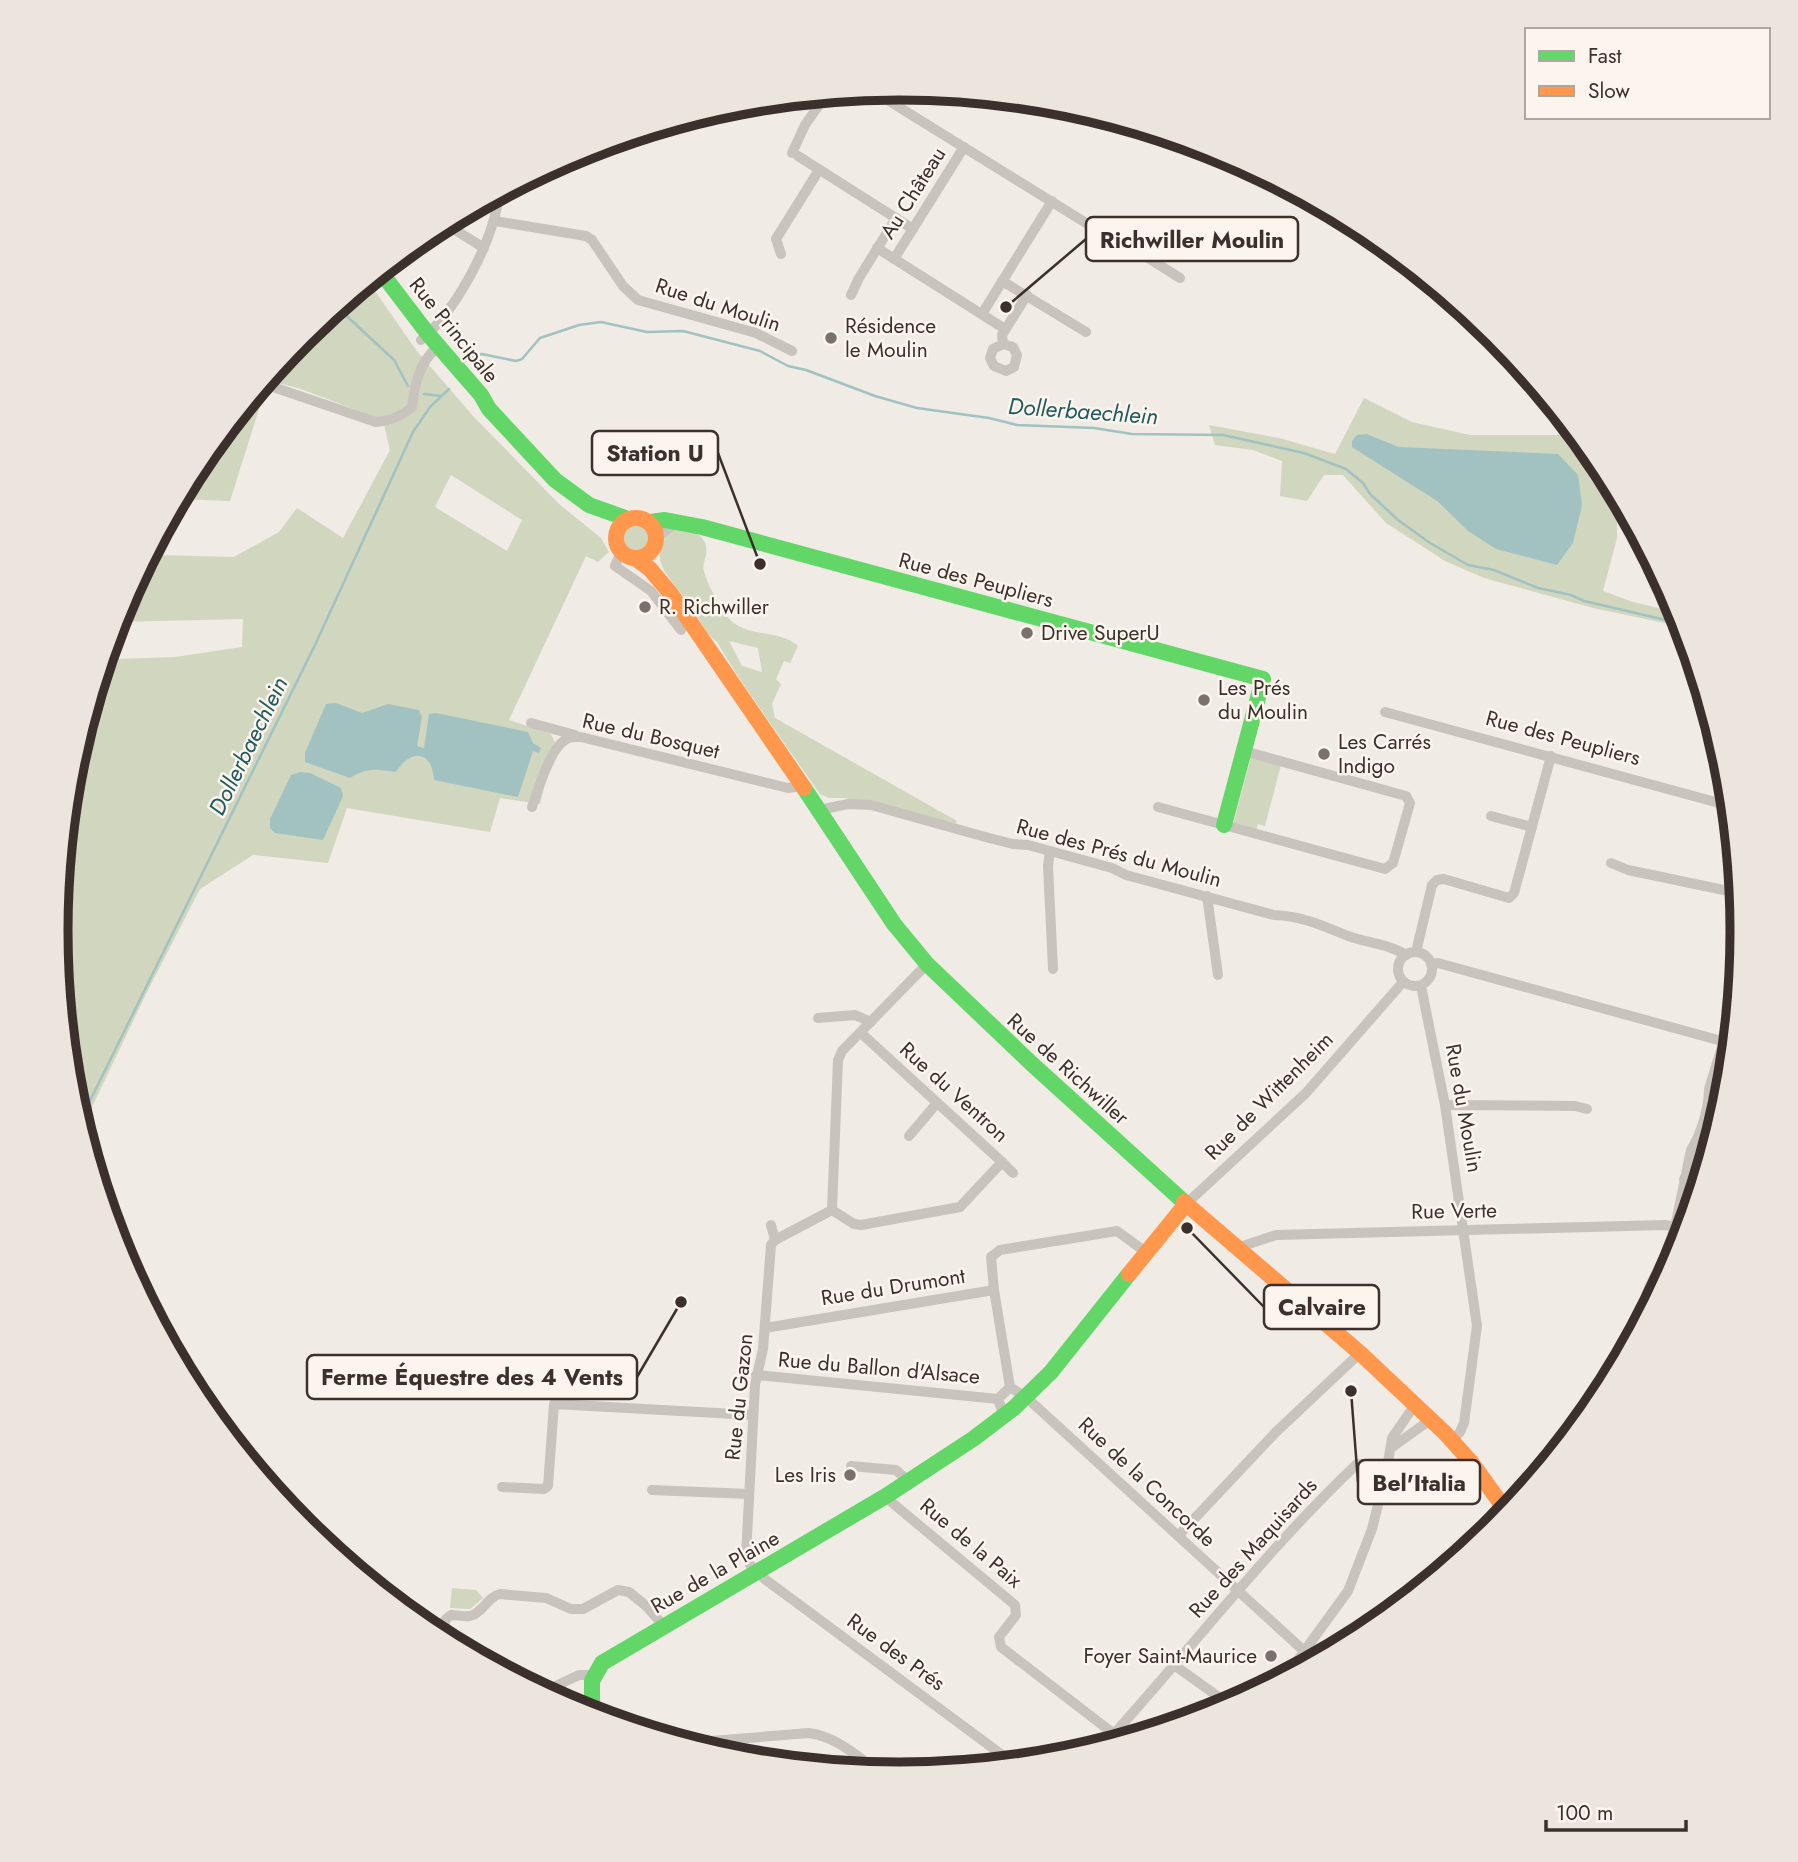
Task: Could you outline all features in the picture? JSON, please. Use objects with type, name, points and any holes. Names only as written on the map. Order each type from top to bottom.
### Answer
[{"type":"main road","name":"Rue Principale","points":[[385,278],[429,343]]},
{"type":"main road","name":"Rue Principale","points":[[379,284],[475,401],[489,409],[555,480],[589,505]]},
{"type":"main road","points":[[589,505],[628,519],[640,517],[653,537],[648,555],[624,549],[620,526],[628,519]]},
{"type":"main road","name":"Rue de Richwiller","points":[[589,505],[624,549],[650,569],[671,593],[894,924],[926,964],[964,1002],[1186,1204],[1360,1353],[1449,1437],[1501,1503]]},
{"type":"main road","name":"Rue des Peupliers","points":[[653,537],[655,520],[678,522],[1263,679],[1244,751]]},
{"type":"main road","name":"Rue de Richwiller","points":[[653,537],[671,593]]},
{"type":"main road","points":[[1224,825],[1244,751]]},
{"type":"main road","name":"Rue de la Plaine","points":[[593,1675],[602,1663],[825,1535],[909,1482],[1027,1398],[1186,1204]]},
{"type":"main road","points":[[591,1703],[590,1688],[593,1675]]},
{"type":"street","points":[[888,100],[1180,278]]},
{"type":"street","points":[[819,104],[805,125],[795,154],[913,229]]},
{"type":"street","name":"Au Château","points":[[894,259],[964,147]]},
{"type":"street","points":[[781,254],[776,239],[820,170]]},
{"type":"street","points":[[982,314],[1052,201]]},
{"type":"street","points":[[273,387],[376,422],[387,422],[403,415],[412,407],[415,385],[429,343],[484,248],[495,221],[497,205]]},
{"type":"street","name":"Au Château","points":[[851,295],[896,218]]},
{"type":"street","name":"Rue du Moulin","points":[[495,221],[586,236],[592,240],[630,294],[638,300],[756,333],[792,351]]},
{"type":"street","points":[[455,230],[484,248]]},
{"type":"street","name":"Au Château","points":[[877,248],[1005,330]]},
{"type":"street","points":[[1002,281],[1086,332]]},
{"type":"street","points":[[1003,344],[1002,335],[1027,295]]},
{"type":"street","points":[[624,549],[615,566],[651,591],[681,630]]},
{"type":"street","name":"Rue des Peupliers","points":[[1385,712],[1720,803]]},
{"type":"street","points":[[531,723],[581,737]]},
{"type":"street","name":"Rue du Bosquet","points":[[531,807],[560,744],[568,737],[581,737],[788,788],[803,786]]},
{"type":"street","points":[[1158,807],[1385,869],[1394,863],[1410,803],[1406,796],[1244,751]]},
{"type":"street","points":[[1432,964],[1429,979],[1421,986],[1411,986],[1404,982],[1398,968],[1399,962],[1411,953],[1432,885],[1437,880],[1444,879],[1509,898],[1514,893],[1551,756]]},
{"type":"street","name":"Rue des Prés du Moulin","points":[[819,810],[848,804],[871,805],[989,838],[1051,851],[1112,868],[1126,875],[1274,915],[1329,926],[1343,934],[1411,953]]},
{"type":"street","points":[[1491,816],[1532,827]]},
{"type":"street","points":[[1051,851],[1048,866],[1053,968]]},
{"type":"street","points":[[1611,863],[1628,870],[1728,890]]},
{"type":"street","points":[[1207,896],[1218,975]]},
{"type":"street","points":[[1411,953],[1425,956],[1432,964],[1447,965],[1723,1042]]},
{"type":"street","points":[[775,1240],[832,1210],[838,1060],[842,1051],[926,964]]},
{"type":"street","name":"Rue de Wittenheim","points":[[1186,1204],[1306,1093],[1404,982]]},
{"type":"street","name":"Rue du Moulin","points":[[1421,986],[1445,1105],[1477,1326],[1464,1423],[1460,1432],[1449,1437]]},
{"type":"street","points":[[818,1018],[855,1015],[871,1022]]},
{"type":"street","name":"Rue du Ventron","points":[[832,1210],[854,1224],[861,1225],[960,1207],[1002,1162],[861,1033]]},
{"type":"street","points":[[1675,1227],[1684,1179],[1709,1098],[1715,1066],[1720,1056]]},
{"type":"street","points":[[909,1136],[937,1103]]},
{"type":"street","points":[[1445,1105],[1575,1106],[1587,1109]]},
{"type":"street","points":[[1002,1162],[1013,1172]]},
{"type":"street","points":[[1684,1179],[1691,1181]]},
{"type":"street","name":"Rue du Gazon","points":[[757,1572],[746,1556],[756,1375],[763,1349],[771,1245],[775,1240],[771,1225]]},
{"type":"street","name":"Rue Verte","points":[[1237,1248],[1276,1235],[1464,1229],[1675,1227]]},
{"type":"street","name":"Rue du Drumont","points":[[765,1328],[994,1290],[991,1257],[1000,1250],[1117,1231],[1147,1253]]},
{"type":"street","points":[[994,1290],[1010,1387],[1027,1398]]},
{"type":"street","points":[[1178,1536],[1276,1432],[1360,1353]]},
{"type":"street","name":"Rue du Ballon d'Alsace","points":[[756,1375],[998,1399]]},
{"type":"street","points":[[1004,1416],[998,1399],[1010,1387]]},
{"type":"street","name":"Rue de la Concorde","points":[[1027,1398],[1303,1650]]},
{"type":"street","points":[[502,1487],[544,1489],[548,1486],[554,1404],[753,1415]]},
{"type":"street","points":[[1301,1657],[1303,1650],[1349,1591],[1372,1529],[1395,1432],[1414,1406]]},
{"type":"street","points":[[1391,1448],[1430,1420]]},
{"type":"street","name":"Rue des Maquisards","points":[[1115,1733],[1333,1487],[1357,1464],[1387,1469]]},
{"type":"street","points":[[850,1466],[896,1470],[909,1482]]},
{"type":"street","points":[[652,1490],[749,1494]]},
{"type":"street","name":"Rue de la Paix","points":[[884,1496],[1015,1605],[1016,1615],[999,1637],[1001,1647],[1113,1733]]},
{"type":"street","name":"Rue des Prés","points":[[757,1572],[1003,1755]]},
{"type":"street","points":[[445,1627],[445,1620],[451,1615],[470,1616],[493,1595],[546,1598],[571,1609],[583,1609],[618,1590],[629,1592],[664,1626]]},
{"type":"street","points":[[1174,1665],[1220,1698]]},
{"type":"street","name":"Rue de la Plaine","points":[[555,1687],[579,1675],[593,1675]]},
{"type":"street","points":[[715,1741],[809,1733],[823,1735],[835,1741],[863,1761]]},
{"type":"green space","points":[[373,288],[416,350],[473,416],[559,504],[601,538],[609,552],[598,562],[586,556],[509,720],[551,734],[555,743],[540,804],[500,798],[490,832],[347,808],[328,863],[253,855],[200,889],[89,1113],[75,1039],[70,985],[70,877],[84,769],[112,664],[115,655],[116,659],[175,657],[242,647],[243,619],[128,622],[131,613],[159,555],[234,557],[279,532],[297,508],[343,538],[390,450],[383,420],[298,388],[275,382],[351,306]],"holes":[[[451,475],[522,520],[507,551],[435,507]]]},
{"type":"green space","points":[[263,397],[230,501],[190,499],[208,469]]},
{"type":"green space","points":[[1364,398],[1412,422],[1470,435],[1565,435],[1590,469],[1617,514],[1617,538],[1603,591],[1665,610],[1671,625],[1593,608],[1484,578],[1445,561],[1386,523],[1343,475],[1324,475],[1307,501],[1280,496],[1282,461],[1253,450],[1215,445],[1209,425],[1279,438],[1335,454]],"holes":[[[1367,434],[1399,447],[1468,531],[1437,501],[1395,473]]]},
{"type":"green space","points":[[637,525],[646,529],[650,538],[646,547],[637,551],[628,547],[624,538],[628,529]]},
{"type":"green space","points":[[680,528],[696,533],[703,539],[706,549],[703,567],[705,575],[720,606],[733,623],[751,631],[790,640],[798,646],[790,663],[784,661],[776,679],[781,684],[772,704],[775,718],[957,821],[955,824],[820,794],[717,642],[708,634],[665,571],[660,550],[667,532]],"holes":[[[729,641],[758,648],[762,672],[742,666]]]},
{"type":"green space","points":[[1251,757],[1281,765],[1265,826],[1258,824],[1256,831],[1233,825]]},
{"type":"green space","points":[[452,1588],[476,1590],[483,1598],[470,1609],[450,1608]]},
{"type":"water","points":[[1367,434],[1399,447],[1558,454],[1578,475],[1582,505],[1573,543],[1557,565],[1496,549],[1468,531],[1437,501],[1352,447],[1352,441],[1357,435]]},
{"type":"water","points":[[336,703],[362,713],[388,704],[419,710],[422,717],[417,746],[424,748],[429,714],[436,713],[528,732],[533,743],[541,748],[539,753],[533,751],[518,797],[434,780],[429,762],[420,756],[408,759],[396,772],[372,770],[350,778],[305,762],[305,753],[326,704]]},
{"type":"water","points":[[310,773],[341,788],[343,796],[323,840],[275,833],[270,828],[270,819],[291,775]]},
{"type":"waterway","points":[[344,313],[394,360],[408,386]]},
{"type":"waterway","name":"Dollerbaechlein","points":[[462,362],[482,354],[516,361],[522,359],[540,338],[579,325],[601,322],[647,332],[683,331],[760,351],[788,366],[917,408],[989,418],[1017,425],[1094,428],[1132,434],[1223,435],[1304,453],[1346,469],[1398,520],[1468,565],[1494,570],[1538,588],[1571,595],[1584,601],[1670,621]]},
{"type":"waterway","name":"Dollerbaechlein","points":[[87,1106],[315,645],[413,432],[430,407],[449,389]]},
{"type":"waterway","points":[[424,394],[441,396]]},
{"type":"traffic: fast","points":[[385,278],[428,334],[481,395],[489,409],[555,480],[589,505],[628,519]]},
{"type":"traffic: fast","points":[[650,522],[665,520],[702,527],[1263,679],[1224,825]]},
{"type":"traffic: fast","points":[[804,788],[894,924],[927,964],[1184,1202]]},
{"type":"traffic: fast","points":[[592,1703],[592,1681],[602,1663],[886,1496],[973,1439],[1014,1408],[1051,1372],[1129,1274]]},
{"type":"traffic: slow","points":[[636,518],[644,519],[650,524],[655,530],[656,538],[655,546],[650,552],[644,557],[636,558],[628,557],[622,552],[617,546],[616,538],[617,530],[622,524],[628,519],[636,518]]},
{"type":"traffic: slow","points":[[635,558],[650,569],[671,594],[804,788]]},
{"type":"traffic: slow","points":[[1184,1202],[1360,1353],[1445,1433],[1471,1462],[1501,1503]]},
{"type":"traffic: slow","points":[[1129,1274],[1186,1204]]},
{"type":"place","name":"Richwiller Moulin","points":[[1006,307]]},
{"type":"place","name":"Résidence le Moulin","points":[[831,338]]},
{"type":"place","name":"Station U","points":[[760,564]]},
{"type":"place","name":"R. Richwiller","points":[[645,607]]},
{"type":"place","name":"Drive SuperU","points":[[1027,633]]},
{"type":"place","name":"Les Prés du Moulin","points":[[1204,700]]},
{"type":"place","name":"Les Carrés Indigo","points":[[1324,754]]},
{"type":"place","name":"Calvaire","points":[[1187,1228]]},
{"type":"place","name":"Ferme Équestre des 4 Vents","points":[[681,1302]]},
{"type":"place","name":"Bel'Italia","points":[[1351,1391]]},
{"type":"place","name":"Les Iris","points":[[850,1475]]},
{"type":"place","name":"Foyer Saint-Maurice","points":[[1271,1656]]}]
